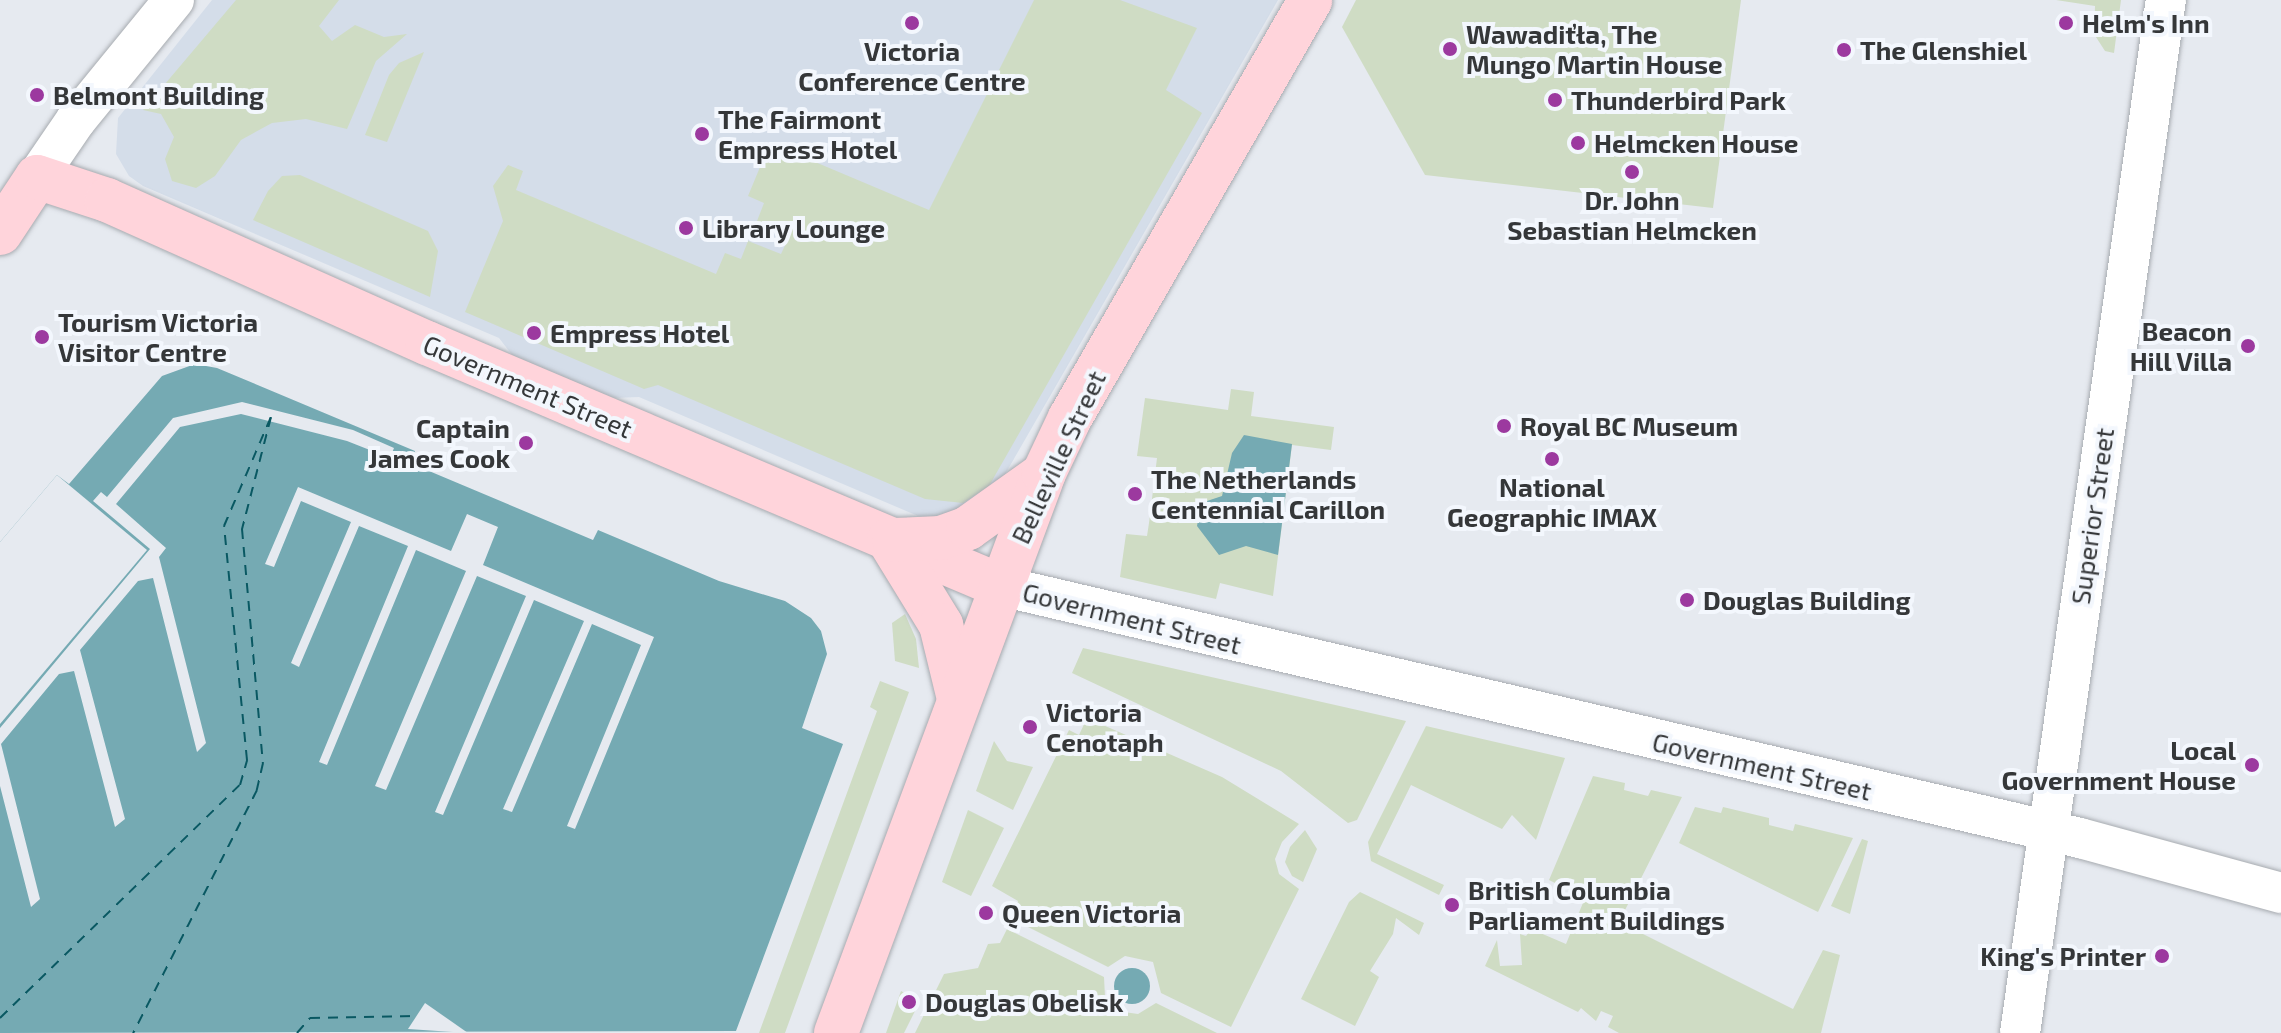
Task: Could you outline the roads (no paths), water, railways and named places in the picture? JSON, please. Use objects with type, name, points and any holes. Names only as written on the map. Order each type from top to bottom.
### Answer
[{"type":"main road","name":"Belleville Street","points":[[836,1033],[1044,473],[1070,418],[1310,0]]},
{"type":"main road","points":[[0,233],[37,177]]},
{"type":"main road","name":"Government Street","points":[[37,177],[107,200],[1001,586]]},
{"type":"main road","points":[[959,699],[941,625],[889,540],[941,538],[968,528],[1044,473]]},
{"type":"street","points":[[37,177],[76,120],[174,0]]},
{"type":"street","name":"Superior Street","points":[[2020,1033],[2166,0]]},
{"type":"street","name":"Government Street","points":[[1001,586],[2047,831],[2281,893]]},
{"type":"water","points":[[195,364],[217,368],[415,451],[410,463],[593,540],[598,530],[719,581],[785,601],[811,618],[821,631],[827,654],[802,728],[843,744],[736,1031],[0,1033],[0,542],[57,475],[69,484],[162,376]]},
{"type":"water","points":[[1244,435],[1292,444],[1278,555],[1246,546],[1219,555],[1197,526],[1201,503],[1222,496],[1232,453]]},
{"type":"water","points":[[1132,968],[1145,973],[1150,986],[1145,999],[1132,1004],[1119,999],[1114,986],[1119,973]]},
{"type":"place","name":"Victoria Conference Centre","points":[[912,23]]},
{"type":"place","name":"Helm's Inn","points":[[2066,23]]},
{"type":"place","name":"Wawadiťła, The Mungo Martin House","points":[[1450,49]]},
{"type":"place","name":"The Glenshiel","points":[[1844,50]]},
{"type":"place","name":"Belmont Building","points":[[37,95]]},
{"type":"place","name":"Thunderbird Park","points":[[1555,100]]},
{"type":"place","name":"The Fairmont Empress Hotel","points":[[702,134]]},
{"type":"place","name":"Helmcken House","points":[[1578,143]]},
{"type":"place","name":"Dr. John Sebastian Helmcken","points":[[1632,172]]},
{"type":"place","name":"Library Lounge","points":[[686,228]]},
{"type":"place","name":"Empress Hotel","points":[[534,333]]},
{"type":"place","name":"Tourism Victoria Visitor Centre","points":[[42,337]]},
{"type":"place","name":"Beacon Hill Villa","points":[[2248,346]]},
{"type":"place","name":"Royal BC Museum","points":[[1504,426]]},
{"type":"place","name":"Captain James Cook","points":[[526,443]]},
{"type":"place","name":"National Geographic IMAX","points":[[1552,459]]},
{"type":"place","name":"The Netherlands Centennial Carillon","points":[[1135,494]]},
{"type":"place","name":"Douglas Building","points":[[1687,600]]},
{"type":"place","name":"Victoria Cenotaph","points":[[1030,727]]},
{"type":"place","name":"Local Government House","points":[[2252,765]]},
{"type":"place","name":"British Columbia Parliament Buildings","points":[[1452,905]]},
{"type":"place","name":"Queen Victoria","points":[[986,913]]},
{"type":"place","name":"King's Printer","points":[[2162,956]]},
{"type":"place","name":"Douglas Obelisk","points":[[909,1002]]}]
